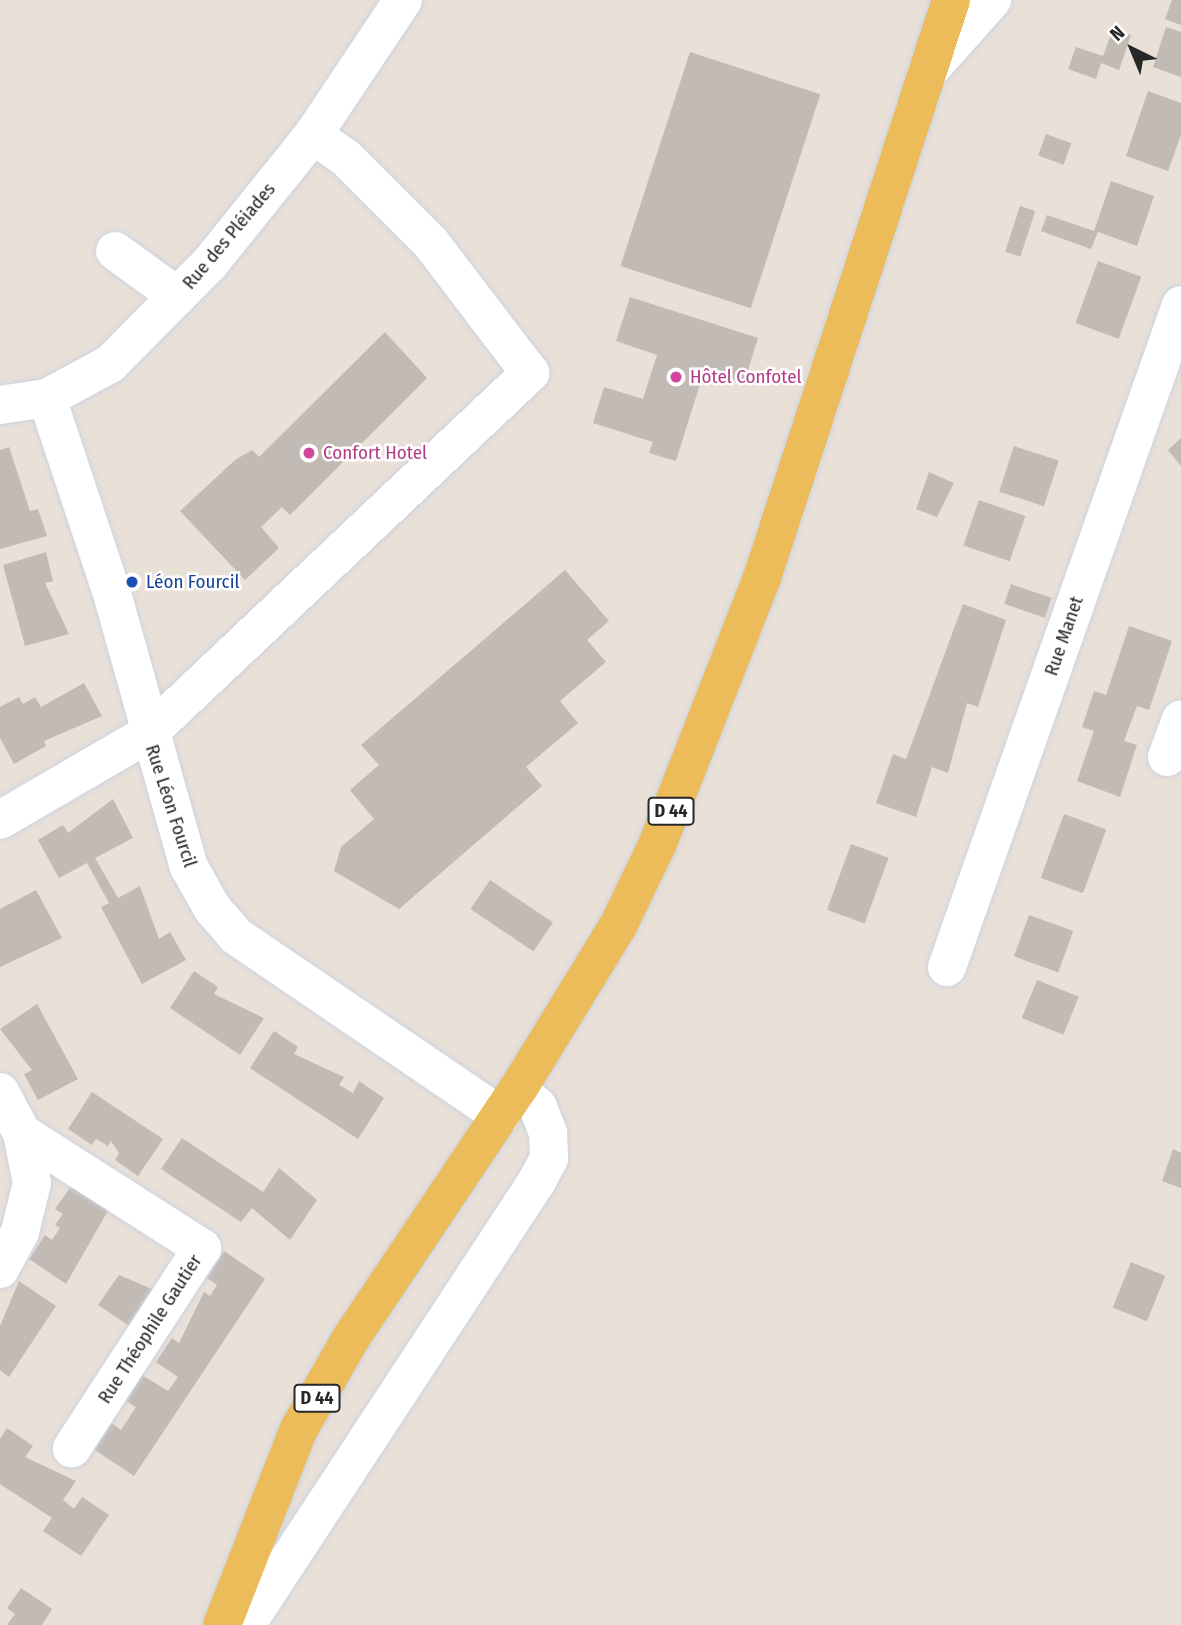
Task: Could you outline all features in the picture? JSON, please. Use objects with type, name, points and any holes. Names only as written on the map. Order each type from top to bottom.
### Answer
[{"type":"main road","name":"D 44","points":[[222,1625],[299,1429],[351,1338],[510,1102],[618,924],[719,695],[951,0]]},
{"type":"street","name":"Rue des Pléiades","points":[[0,405],[47,398],[110,364],[177,296],[313,135],[403,0]]},
{"type":"street","points":[[928,73],[992,0]]},
{"type":"street","points":[[0,820],[149,734],[530,373],[431,243],[346,158],[313,135]]},
{"type":"street","points":[[116,251],[177,296]]},
{"type":"street","name":"Rue Manet","points":[[947,967],[1181,305]]},
{"type":"street","name":"Rue Léon Fourcil","points":[[47,398],[111,590],[149,734],[189,867],[236,936],[510,1102],[538,1107],[548,1133],[549,1158],[537,1181],[246,1625]]},
{"type":"street","points":[[1167,757],[1181,719]]},
{"type":"street","points":[[0,1092],[22,1133],[32,1183],[20,1232],[0,1269]]},
{"type":"street","name":"Rue Théophile Gautier","points":[[22,1133],[202,1248],[72,1448]]},
{"type":"building","points":[[1172,0],[1181,0],[1181,25],[1165,19]]},
{"type":"building","points":[[1166,27],[1181,32],[1181,77],[1153,67]]},
{"type":"building","points":[[1113,29],[1131,35],[1119,70],[1101,63],[1096,79],[1068,69],[1076,47],[1103,56]]},
{"type":"building","points":[[690,52],[820,94],[751,308],[620,266]]},
{"type":"building","points":[[1148,91],[1181,103],[1181,135],[1168,171],[1126,156]]},
{"type":"building","points":[[1046,134],[1071,143],[1064,165],[1038,156]]},
{"type":"building","points":[[1111,181],[1154,196],[1137,246],[1098,232],[1091,249],[1041,231],[1047,215],[1094,231]]},
{"type":"building","points":[[1020,206],[1035,211],[1020,257],[1005,252]]},
{"type":"building","points":[[1098,261],[1141,277],[1119,339],[1075,323]]},
{"type":"building","name":"Hôtel Confotel","points":[[630,297],[758,338],[744,383],[704,371],[676,461],[649,453],[653,442],[593,423],[604,387],[643,399],[657,355],[616,341]]},
{"type":"building","name":"Confort Hotel","points":[[385,332],[427,378],[290,515],[282,507],[261,527],[279,548],[245,580],[180,511],[235,460],[252,450],[259,457]]},
{"type":"building","points":[[1181,438],[1181,466],[1168,450]]},
{"type":"building","points":[[1014,446],[1059,461],[1044,506],[999,492]]},
{"type":"building","points":[[9,447],[30,511],[38,509],[47,536],[0,549],[0,450]]},
{"type":"building","points":[[929,472],[954,483],[937,517],[916,509]]},
{"type":"building","points":[[979,500],[1025,516],[1010,561],[963,545]]},
{"type":"building","points":[[46,552],[53,581],[45,583],[69,634],[25,646],[3,565]]},
{"type":"building","points":[[565,570],[609,621],[587,640],[606,662],[560,701],[578,723],[526,767],[542,786],[399,909],[334,871],[341,847],[374,819],[350,790],[379,765],[361,745]]},
{"type":"building","points":[[1011,584],[1052,598],[1045,618],[1004,604]]},
{"type":"building","points":[[963,604],[1006,620],[978,707],[967,703],[948,773],[932,767],[916,817],[876,803],[893,754],[906,759]]},
{"type":"building","points":[[1129,626],[1172,641],[1149,710],[1137,706],[1124,741],[1137,745],[1120,797],[1077,781],[1094,731],[1082,727],[1094,691],[1106,695]]},
{"type":"building","points":[[84,683],[102,716],[44,741],[46,746],[14,764],[0,738],[0,707],[19,697],[23,704],[35,697],[41,707]]},
{"type":"building","points":[[113,799],[133,838],[95,858],[118,898],[140,886],[159,939],[170,932],[186,960],[142,984],[101,907],[109,903],[87,863],[59,878],[38,840],[63,825],[68,833]]},
{"type":"building","points":[[1064,814],[1106,829],[1083,893],[1041,878]]},
{"type":"building","points":[[851,844],[889,858],[865,923],[827,910]]},
{"type":"building","points":[[490,880],[553,922],[533,952],[470,909]]},
{"type":"building","points":[[36,890],[62,938],[0,967],[0,909]]},
{"type":"building","points":[[1029,915],[1073,931],[1058,972],[1014,956]]},
{"type":"building","points":[[194,971],[218,987],[214,994],[264,1018],[240,1055],[170,1008]]},
{"type":"building","points":[[1037,980],[1079,997],[1063,1035],[1022,1018]]},
{"type":"building","points":[[37,1004],[78,1079],[38,1100],[24,1074],[32,1070],[0,1029]]},
{"type":"building","points":[[274,1031],[298,1047],[294,1054],[344,1077],[339,1085],[353,1093],[359,1081],[384,1098],[358,1139],[250,1068]]},
{"type":"building","points":[[92,1092],[163,1139],[138,1176],[115,1160],[119,1153],[111,1141],[108,1146],[96,1139],[92,1145],[68,1129]]},
{"type":"building","points":[[182,1138],[263,1192],[279,1168],[317,1200],[290,1240],[252,1208],[241,1222],[161,1169]]},
{"type":"building","points":[[1173,1149],[1181,1153],[1181,1188],[1162,1181]]},
{"type":"building","points":[[72,1185],[109,1209],[66,1284],[29,1259],[45,1235],[52,1240],[60,1228],[55,1225],[63,1214],[55,1209]]},
{"type":"building","points":[[224,1251],[265,1279],[134,1476],[92,1448],[110,1422],[121,1430],[136,1407],[125,1400],[142,1375],[168,1391],[178,1377],[156,1362],[172,1338],[179,1343],[204,1292],[210,1296],[217,1285],[207,1278]]},
{"type":"building","points":[[1131,1262],[1165,1276],[1147,1321],[1113,1307]]},
{"type":"building","points":[[119,1275],[159,1292],[134,1329],[98,1305]]},
{"type":"building","points":[[19,1281],[56,1306],[9,1377],[0,1370],[0,1326]]},
{"type":"building","points":[[7,1428],[33,1446],[25,1457],[76,1481],[63,1500],[74,1509],[82,1497],[109,1515],[81,1556],[43,1531],[52,1518],[0,1484],[0,1439]]},
{"type":"building","points":[[21,1588],[52,1609],[42,1625],[7,1625],[15,1614],[7,1608]]},
{"type":"place","name":"Hôtel Confotel","points":[[676,377]]},
{"type":"place","name":"Confort Hotel","points":[[309,453]]},
{"type":"place","name":"Léon Fourcil","points":[[132,582]]}]
